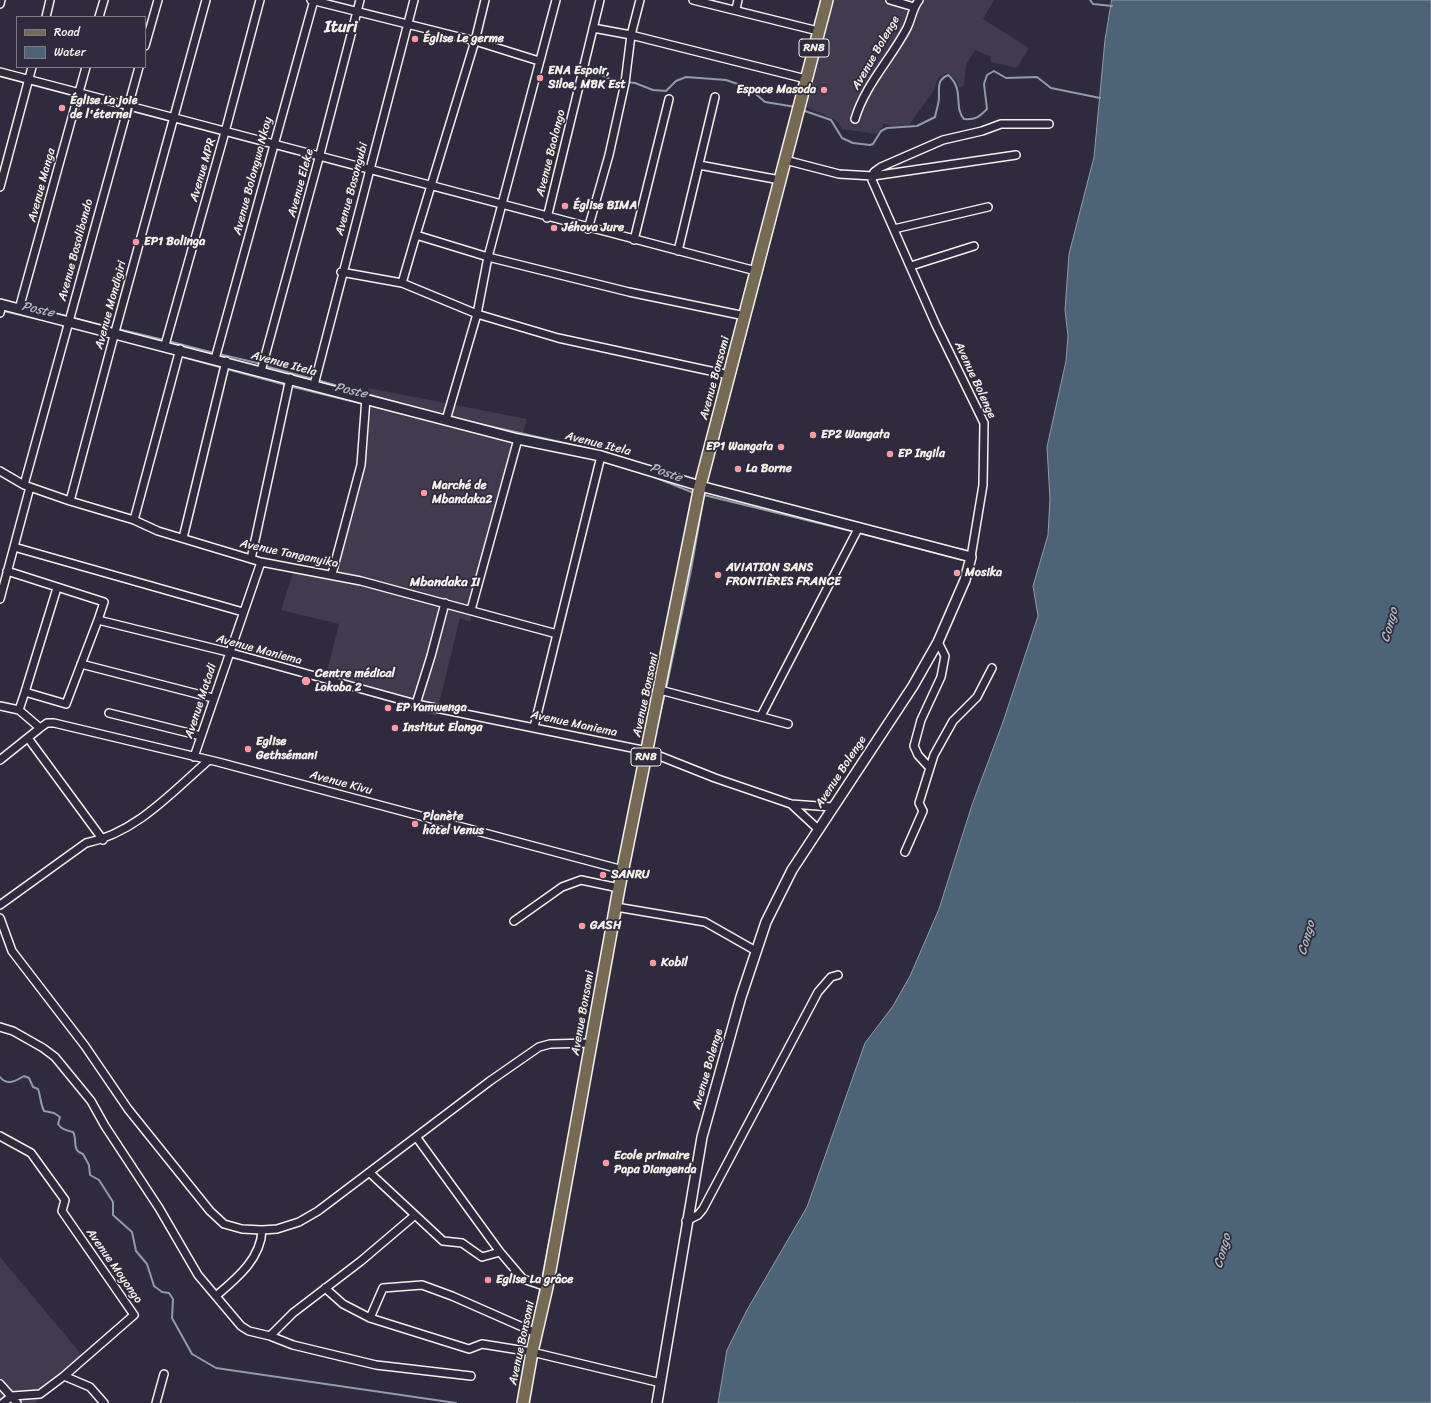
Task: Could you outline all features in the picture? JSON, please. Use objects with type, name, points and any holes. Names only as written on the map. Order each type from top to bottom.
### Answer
[{"type":"main road","name":"Avenue Bonsomi","points":[[523,1402],[536,1333],[547,1288],[619,888],[700,486],[827,0]]},
{"type":"street","points":[[0,4],[1,0]]},
{"type":"street","points":[[46,16],[50,0]]},
{"type":"street","points":[[99,16],[104,0]]},
{"type":"street","points":[[146,42],[158,0]]},
{"type":"street","name":"Avenue Mondigiri","points":[[70,501],[206,0]]},
{"type":"street","name":"Avenue MPR","points":[[164,345],[225,132],[260,0]]},
{"type":"street","points":[[313,0],[475,41],[539,61]]},
{"type":"street","name":"Avenue Bolongwa Nkoy","points":[[215,359],[313,0]]},
{"type":"street","name":"Avenue Eleke","points":[[261,371],[360,0]]},
{"type":"street","name":"Avenue Bosongubi","points":[[314,384],[341,272],[414,0]]},
{"type":"street","points":[[402,283],[475,41],[485,0]]},
{"type":"street","points":[[446,420],[477,314],[488,256],[556,0]]},
{"type":"street","name":"Avenue Baolongo","points":[[547,218],[600,0]]},
{"type":"street","points":[[588,229],[611,148],[625,84],[631,35],[640,0]]},
{"type":"street","points":[[693,0],[736,9],[818,31]]},
{"type":"street","points":[[736,9],[738,0]]},
{"type":"street","points":[[890,0],[914,7]]},
{"type":"street","name":"Avenue Bolenge","points":[[855,119],[865,95],[907,27],[914,7],[919,0]]},
{"type":"street","points":[[593,28],[631,35],[806,79]]},
{"type":"street","points":[[0,187],[32,68]]},
{"type":"street","name":"Avenue Manga","points":[[20,309],[86,68]]},
{"type":"street","name":"Avenue Bosolibondo","points":[[0,599],[14,547],[27,486],[68,321],[139,68]]},
{"type":"street","points":[[0,72],[79,92],[368,172],[756,271]]},
{"type":"street","points":[[678,251],[715,97]]},
{"type":"street","points":[[634,240],[669,99]]},
{"type":"street","points":[[873,176],[881,168],[942,140],[982,131],[1000,124],[1049,124]]},
{"type":"street","points":[[785,160],[839,174],[873,176],[1016,155]]},
{"type":"street","points":[[698,165],[780,180]]},
{"type":"street","name":"Avenue Bolenge","points":[[657,1403],[686,1222],[702,1137],[756,950],[766,922],[792,870],[913,686],[938,642],[965,580],[971,557],[984,485],[984,423],[936,325],[872,180],[873,176]]},
{"type":"street","points":[[894,229],[988,207]]},
{"type":"street","points":[[416,235],[488,256],[629,292],[745,316]]},
{"type":"street","points":[[911,266],[974,246]]},
{"type":"street","points":[[341,272],[402,283],[477,314],[558,338],[729,375]]},
{"type":"street","name":"Avenue Itela","points":[[1,307],[20,309],[115,332],[518,439],[602,456],[700,486],[971,557]]},
{"type":"street","points":[[134,520],[180,349]]},
{"type":"street","points":[[183,538],[226,361]]},
{"type":"street","points":[[251,558],[290,378]]},
{"type":"street","points":[[332,574],[361,465],[366,398]]},
{"type":"street","points":[[471,610],[518,439]]},
{"type":"street","points":[[534,727],[602,456]]},
{"type":"street","name":"Avenue Tanganyika","points":[[0,471],[27,486],[70,501],[134,520],[158,531],[261,562],[332,574],[557,634]]},
{"type":"street","points":[[761,716],[858,527]]},
{"type":"street","points":[[14,547],[243,612]]},
{"type":"street","name":"Avenue Matadi","points":[[194,757],[228,652],[261,562]]},
{"type":"street","points":[[7,571],[104,602],[66,704],[25,692]]},
{"type":"street","points":[[19,710],[57,588]]},
{"type":"street","points":[[416,704],[445,603]]},
{"type":"street","name":"Avenue Maniema","points":[[98,620],[228,652],[416,704],[647,751],[715,778],[791,804]]},
{"type":"street","points":[[930,767],[918,755],[914,746],[921,720],[941,678],[945,656],[938,642]]},
{"type":"street","points":[[81,664],[213,698]]},
{"type":"street","points":[[905,852],[923,811],[919,803],[934,756],[953,721],[977,697],[992,668]]},
{"type":"street","points":[[660,690],[788,724]]},
{"type":"street","points":[[0,706],[19,710],[40,728],[0,760]]},
{"type":"street","points":[[109,713],[201,736]]},
{"type":"street","name":"Avenue Kivu","points":[[40,728],[47,723],[54,723],[209,760],[623,870]]},
{"type":"street","points":[[28,738],[103,840]]},
{"type":"street","points":[[0,905],[86,843],[103,840],[137,822],[209,760]]},
{"type":"street","points":[[791,804],[832,807]]},
{"type":"street","points":[[791,804],[818,829]]},
{"type":"street","points":[[514,921],[562,887],[581,880],[619,888]]},
{"type":"street","points":[[616,906],[705,922],[756,950]]},
{"type":"street","points":[[0,918],[12,951],[85,1046],[128,1109],[210,1211],[224,1224],[242,1229],[277,1229],[299,1222],[318,1211],[417,1138],[490,1081],[539,1047],[550,1044],[591,1043]]},
{"type":"street","points":[[686,1222],[698,1215],[703,1209],[818,992],[827,980],[838,975]]},
{"type":"street","points":[[0,1027],[19,1034],[55,1057],[91,1100],[105,1126],[159,1208],[198,1275],[241,1326],[249,1331],[270,1336],[293,1345],[376,1365],[471,1376]]},
{"type":"street","name":"Avenue Moyongo","points":[[0,1136],[31,1153],[65,1200],[62,1211],[134,1315],[64,1376]]},
{"type":"street","points":[[417,1138],[500,1252],[523,1279],[547,1288]]},
{"type":"street","points":[[370,1173],[414,1216],[443,1241],[462,1243],[482,1257],[500,1252]]},
{"type":"street","points":[[270,1336],[293,1313],[414,1216]]},
{"type":"street","points":[[216,1296],[248,1265],[258,1251],[262,1240],[262,1230]]},
{"type":"street","points":[[370,1318],[383,1288],[422,1285],[452,1296],[536,1333]]},
{"type":"street","points":[[325,1288],[343,1304],[370,1318],[469,1349],[482,1344],[532,1352],[661,1383]]},
{"type":"street","points":[[156,1403],[164,1374]]},
{"type":"street","points":[[3,1403],[12,1396],[40,1394],[64,1376],[90,1387],[104,1403]]},
{"type":"street","points":[[0,1384],[17,1403]]},
{"type":"shaded area","points":[[832,0],[994,0],[983,19],[1029,48],[1017,68],[991,62],[990,56],[975,50],[966,65],[964,86],[959,87],[955,79],[946,73],[938,78],[934,90],[909,125],[893,126],[884,124],[877,134],[842,129],[837,121],[804,106]]},
{"type":"shaded area","points":[[368,388],[527,419],[470,622],[460,618],[436,716],[324,683],[339,624],[281,610],[295,566],[332,570],[360,464]]},
{"type":"shaded area","points":[[0,1257],[86,1360],[35,1403],[0,1403]]},
{"type":"water","name":"Congo","points":[[1112,0],[1431,0],[1431,1403],[718,1403],[727,1350],[747,1310],[807,1207],[865,1043],[893,1006],[910,976],[939,909],[972,805],[1003,722],[1038,616],[1033,586],[1048,535],[1050,499],[1047,447],[1066,361],[1068,336],[1065,310],[1069,254],[1094,157],[1105,40]]},
{"type":"waterway","points":[[1090,0],[1093,4],[1112,6]]},
{"type":"waterway","points":[[802,110],[831,120],[842,138],[853,143],[870,145],[873,144],[881,131],[887,128],[917,126],[935,117],[939,100],[939,84],[942,79],[948,75],[956,86],[958,92],[959,109],[964,119],[972,119],[977,117],[987,109],[984,84],[987,75],[994,71],[1006,78],[1037,77],[1051,88],[1100,98]]},
{"type":"waterway","points":[[588,74],[600,74],[612,80],[635,83],[653,90],[666,91],[676,81],[686,77],[726,80],[749,88],[765,102],[796,107]]},
{"type":"waterway","points":[[706,485],[776,218]]},
{"type":"waterway","points":[[23,305],[113,328]]},
{"type":"waterway","name":"Poste","points":[[3,311],[42,320]]},
{"type":"waterway","points":[[118,329],[164,340]]},
{"type":"waterway","points":[[168,341],[214,353]]},
{"type":"waterway","points":[[219,354],[261,364]]},
{"type":"waterway","name":"Poste","points":[[179,356],[293,387],[413,416]]},
{"type":"waterway","points":[[265,366],[313,379]]},
{"type":"waterway","points":[[317,380],[434,413]]},
{"type":"waterway","points":[[462,420],[605,452],[629,460]]},
{"type":"waterway","name":"Poste","points":[[654,477],[694,493]]},
{"type":"waterway","points":[[666,689],[691,570],[705,489]]},
{"type":"waterway","name":"Poste","points":[[704,495],[855,532]]},
{"type":"waterway","name":"Poste","points":[[859,533],[962,560]]},
{"type":"waterway","points":[[954,548],[965,550]]},
{"type":"waterway","points":[[654,740],[665,693]]},
{"type":"waterway","points":[[0,1077],[9,1082],[15,1081],[24,1076],[29,1078],[33,1087],[38,1089],[44,1111],[54,1113],[60,1117],[58,1124],[61,1128],[73,1132],[76,1148],[83,1154],[89,1165],[90,1175],[99,1180],[113,1202],[113,1215],[132,1232],[136,1251],[147,1264],[154,1286],[162,1292],[169,1293],[173,1299],[172,1318],[192,1354],[216,1368],[456,1403]]},
{"type":"waterway","points":[[535,1315],[552,1227]]},
{"type":"waterway","points":[[529,1403],[532,1382]]},
{"type":"place","name":"Église Le germe","points":[[415,39]]},
{"type":"place","name":"ENA Espoir, Siloe, MBK Est","points":[[540,78]]},
{"type":"place","name":"Espace Masoda","points":[[824,90]]},
{"type":"place","name":"Église La joie de l'éternel","points":[[62,108]]},
{"type":"place","name":"Église BIMA","points":[[565,206]]},
{"type":"place","name":"Jéhova Jure","points":[[554,228]]},
{"type":"place","name":"EP1 Bolinga","points":[[136,242]]},
{"type":"place","name":"EP2 Wangata","points":[[813,435]]},
{"type":"place","name":"EP1 Wangata","points":[[781,447]]},
{"type":"place","name":"EP Ingila","points":[[890,454]]},
{"type":"place","name":"La Borne","points":[[738,469]]},
{"type":"place","name":"Marché de Mbandaka2","points":[[424,493]]},
{"type":"place","name":"Mosika","points":[[957,573]]},
{"type":"place","name":"AVIATION SANS FRONTIÈRES FRANCE","points":[[718,575]]},
{"type":"place","name":"Centre médical Lokoba 2","points":[[306,681]]},
{"type":"place","name":"EP Yamwenga","points":[[388,708]]},
{"type":"place","name":"Institut Elanga","points":[[395,728]]},
{"type":"place","name":"Eglise Gethsémani","points":[[248,749]]},
{"type":"place","name":"Planète hôtel Venus","points":[[415,824]]},
{"type":"place","name":"SANRU","points":[[603,875]]},
{"type":"place","name":"GASH","points":[[582,926]]},
{"type":"place","name":"Kobil","points":[[653,963]]},
{"type":"place","name":"Ecole primaire Papa Diangenda","points":[[606,1163]]},
{"type":"place","name":"Eglise La grâce","points":[[488,1280]]},
{"type":"district","name":"Ituri","points":[[341,28]]},
{"type":"district","name":"Mbandaka II","points":[[445,583]]}]
